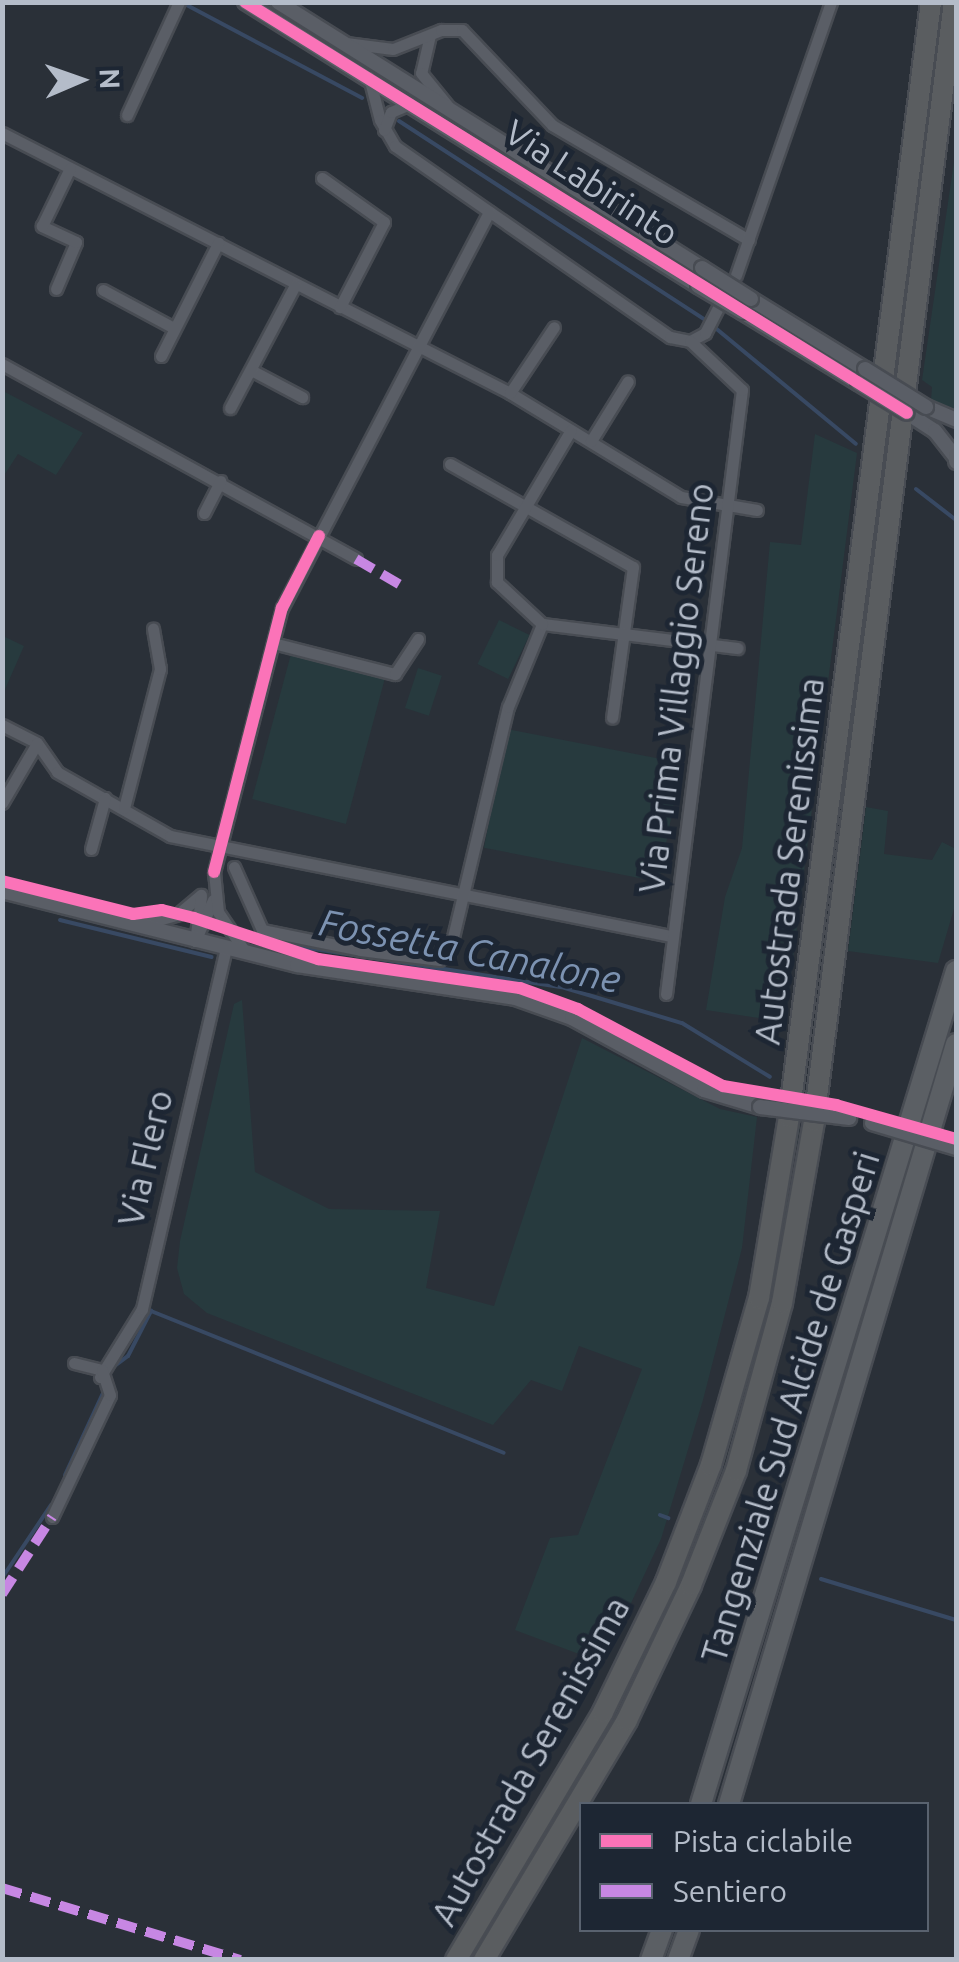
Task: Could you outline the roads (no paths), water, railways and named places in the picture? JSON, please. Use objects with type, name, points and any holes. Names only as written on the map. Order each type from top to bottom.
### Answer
[{"type":"highway","name":"Autostrada Serenissima","points":[[456,1960],[603,1712],[666,1582],[717,1446],[759,1298],[792,1099],[930,2]]},
{"type":"highway","name":"Autostrada Serenissima","points":[[484,1960],[627,1720],[668,1638],[736,1471],[778,1322],[814,1121],[954,2]]},
{"type":"highway","name":"Tangenziale Sud Alcide de Gasperi","points":[[702,1802],[956,971]]},
{"type":"highway","name":"Tangenziale Sud Alcide de Gasperi","points":[[730,1802],[956,1044]]},
{"type":"highway","points":[[942,1091],[956,1071]]},
{"type":"highway","points":[[651,1960],[661,1932]]},
{"type":"highway","points":[[678,1960],[689,1932]]},
{"type":"street","name":"Via Labirinto","points":[[245,2],[698,286],[746,305]]},
{"type":"street","name":"Via Labirinto","points":[[278,2],[702,268],[746,305],[861,376],[956,420]]},
{"type":"street","points":[[736,275],[831,2]]},
{"type":"street","points":[[127,115],[179,4]]},
{"type":"street","points":[[342,42],[392,49],[452,28],[473,37],[519,96],[552,125],[749,240]]},
{"type":"street","points":[[430,35],[420,74],[452,112]]},
{"type":"street","points":[[368,76],[384,130],[395,146],[670,337],[690,341],[706,330],[716,311]]},
{"type":"street","points":[[384,130],[391,112],[413,104]]},
{"type":"street","points":[[2,133],[510,393],[681,496],[757,510]]},
{"type":"street","points":[[56,289],[76,242],[42,226],[70,168]]},
{"type":"street","points":[[322,178],[384,222],[340,307]]},
{"type":"street","points":[[195,941],[282,608],[489,212]]},
{"type":"street","points":[[162,356],[218,244]]},
{"type":"street","points":[[230,408],[295,285]]},
{"type":"street","points":[[103,290],[174,328]]},
{"type":"street","points":[[510,393],[554,327]]},
{"type":"street","name":"Via Prima Villaggio Sereno","points":[[666,994],[742,390],[690,341]]},
{"type":"street","points":[[2,364],[356,559]]},
{"type":"street","points":[[251,370],[302,396]]},
{"type":"street","name":"Via Labirinto","points":[[861,376],[934,431],[956,458]]},
{"type":"street","points":[[590,442],[628,381]]},
{"type":"street","points":[[571,430],[494,570],[504,591],[542,624],[738,648]]},
{"type":"street","points":[[450,464],[632,567],[612,718]]},
{"type":"street","points":[[204,513],[220,481]]},
{"type":"street","points":[[234,867],[262,930],[439,960],[449,954],[508,707],[542,624]]},
{"type":"street","points":[[124,808],[160,668],[153,629]]},
{"type":"street","points":[[272,643],[395,674],[418,639]]},
{"type":"street","points":[[2,725],[37,743],[57,772],[170,836],[671,936]]},
{"type":"street","points":[[2,803],[37,743]]},
{"type":"street","points":[[91,849],[105,798]]},
{"type":"street","points":[[2,891],[246,954],[530,1003],[572,1018],[704,1090],[760,1107],[872,1122],[956,1148]]},
{"type":"street","points":[[134,926],[178,914],[208,896]]},
{"type":"street","points":[[208,896],[246,954]]},
{"type":"street","name":"Via Flero","points":[[101,1373],[142,1308],[226,949]]},
{"type":"street","points":[[52,1518],[110,1395],[101,1373],[74,1364]]},
{"type":"waterway","points":[[181,2],[362,98]]},
{"type":"waterway","points":[[399,121],[706,320]]},
{"type":"waterway","points":[[713,326],[856,444]]},
{"type":"waterway","points":[[916,489],[956,520]]},
{"type":"waterway","name":"Fossetta Canalone","points":[[60,920],[212,957]]},
{"type":"waterway","name":"Fossetta Canalone","points":[[263,941],[565,988],[682,1023],[770,1077]]},
{"type":"waterway","name":"Fossetta Canalone","points":[[112,1368],[128,1356],[151,1311],[504,1453]]},
{"type":"waterway","name":"Fossetta Canalone","points":[[65,1475],[103,1393]]},
{"type":"waterway","name":"Fossetta Canalone","points":[[2,1578],[51,1505]]},
{"type":"waterway","name":"Fossetta Canalone","points":[[660,1515],[668,1518]]},
{"type":"waterway","name":"Fossetta Canalone","points":[[821,1579],[956,1620]]}]
